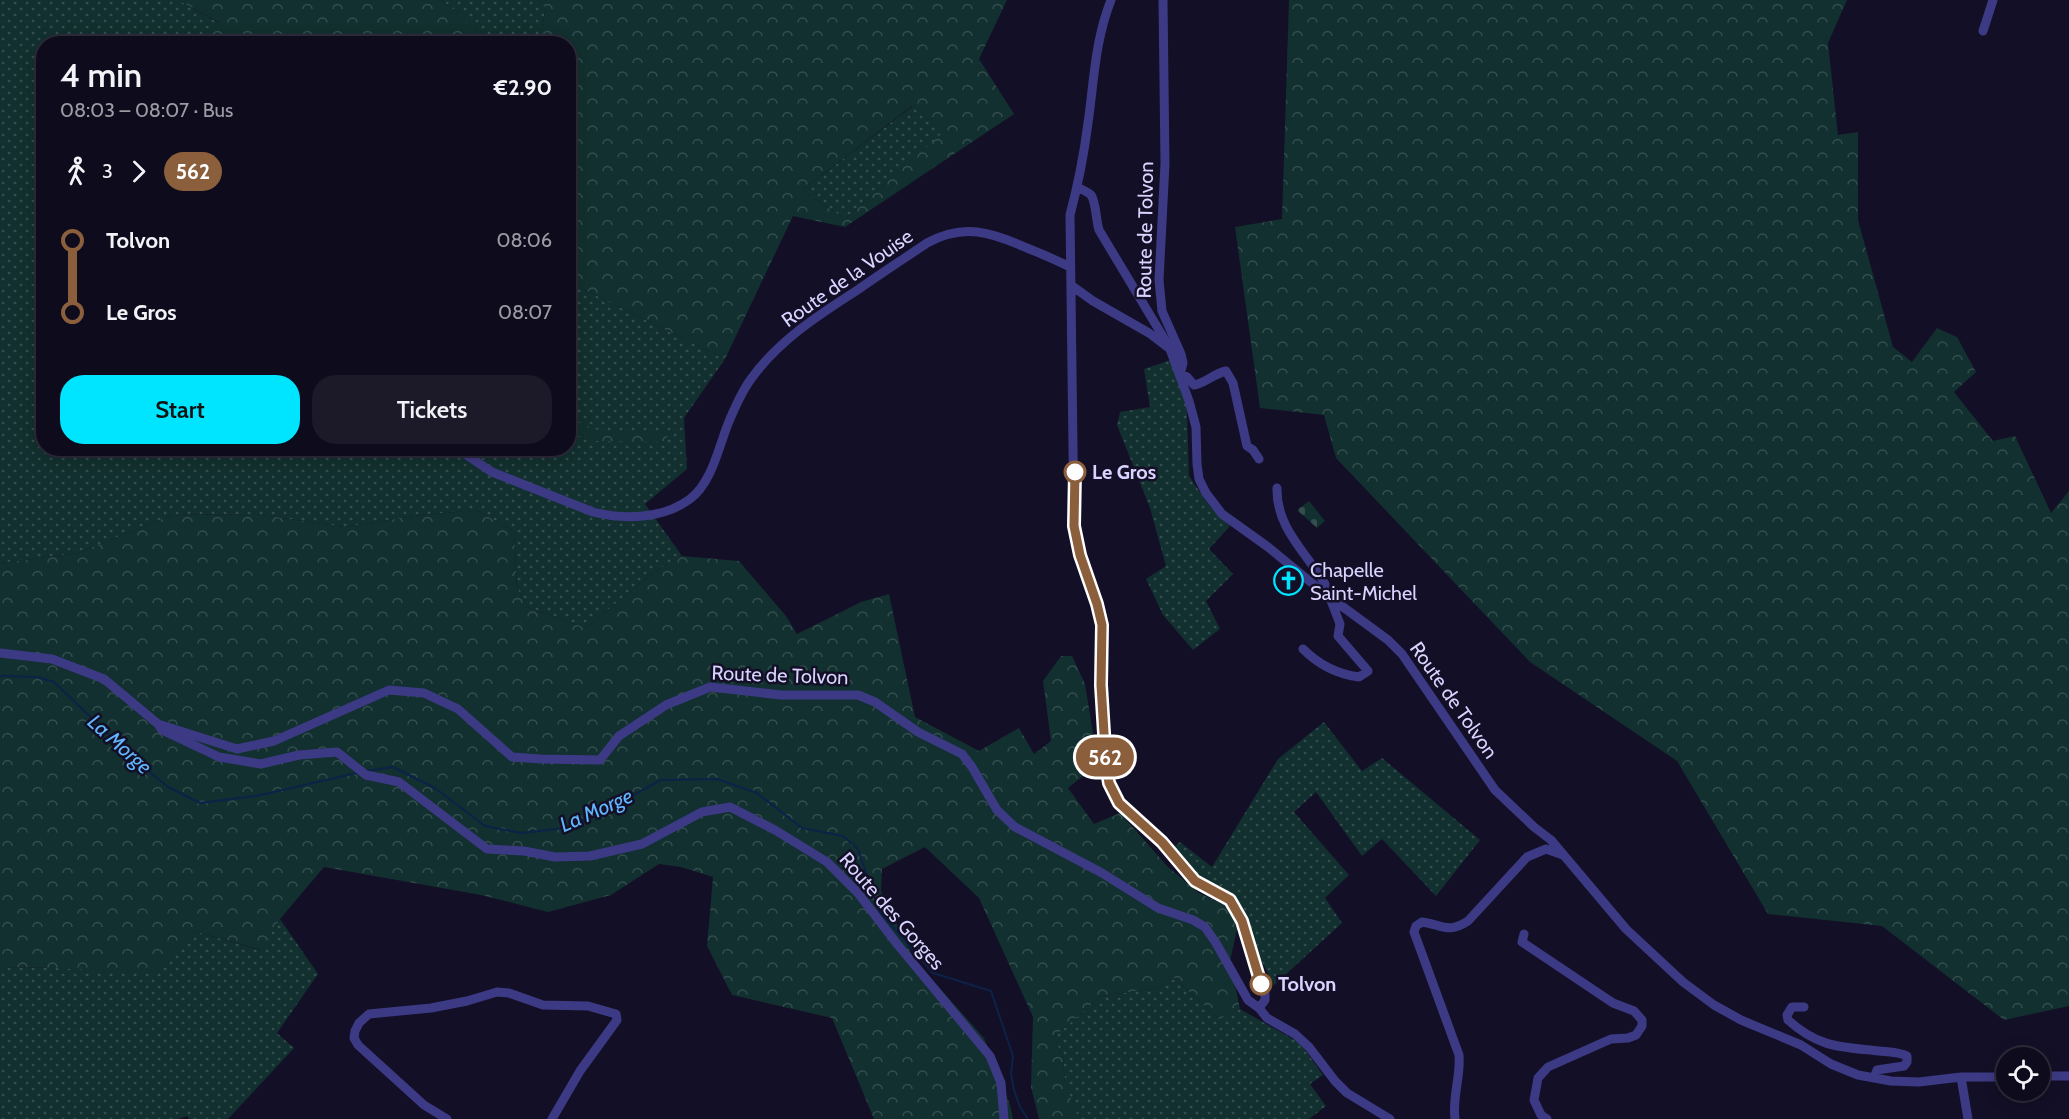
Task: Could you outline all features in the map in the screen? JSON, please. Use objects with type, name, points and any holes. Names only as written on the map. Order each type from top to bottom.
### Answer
[{"type":"street","points":[[1111,0],[1098,41],[1088,124],[1070,215],[1074,526],[1080,555],[1102,625],[1101,685],[1109,783],[1119,803],[1162,842],[1195,881],[1221,893],[1236,908],[1265,994],[1265,1000],[1259,1008],[1267,1018],[1295,1034],[1310,1047],[1335,1081],[1347,1093],[1390,1119]]},
{"type":"street","name":"Route de Tolvon","points":[[1163,0],[1165,164],[1159,280],[1162,311],[1183,363],[1180,374],[1196,427],[1199,479],[1206,493],[1222,514],[1268,547],[1327,596],[1388,640],[1402,654],[1496,790],[1568,858],[1621,925],[1690,988],[1741,1020],[1801,1045],[1831,1064],[1858,1075],[1892,1081],[1919,1082],[1961,1077],[1996,1077]]},
{"type":"street","points":[[1983,31],[1993,0]]},
{"type":"street","points":[[1077,187],[1090,195],[1094,201],[1095,219],[1099,230],[1170,349],[1180,374],[1187,377],[1194,385],[1226,371],[1233,383],[1247,446],[1259,459]]},
{"type":"street","name":"Route de la Vouise","points":[[468,456],[492,472],[601,514],[624,517],[642,516],[668,510],[692,498],[702,487],[736,405],[760,367],[819,315],[927,243],[942,235],[961,231],[979,231],[1006,239],[1070,267]]},
{"type":"street","points":[[1072,286],[1093,301],[1149,333],[1170,349]]},
{"type":"street","points":[[1277,488],[1276,504],[1281,517],[1292,538],[1325,584],[1327,596],[1340,624],[1338,636],[1368,671],[1359,677],[1334,671],[1315,662],[1302,650]]},
{"type":"street","name":"Route des Gorges","points":[[0,653],[52,659],[105,679],[158,724],[162,730],[219,757],[261,764],[299,755],[337,752],[366,775],[399,782],[487,849],[524,851],[555,857],[590,856],[642,844],[702,812],[730,807],[775,830],[827,862],[858,893],[990,1056],[1001,1083],[1004,1119]]},
{"type":"street","name":"Route de Tolvon","points":[[158,724],[237,749],[274,741],[389,690],[424,693],[458,709],[512,757],[600,760],[620,736],[666,705],[710,687],[782,695],[858,695],[875,702],[918,732],[962,754],[972,766],[997,810],[1015,827],[1102,873],[1158,908],[1193,920],[1205,927],[1248,1000],[1259,1008]]},
{"type":"street","points":[[1455,1119],[1459,1055],[1414,932],[1416,926],[1422,922],[1444,928],[1457,928],[1468,921],[1527,857],[1546,849],[1568,858]]},
{"type":"street","points":[[1524,934],[1522,942],[1613,1003],[1634,1011],[1642,1020],[1642,1026],[1636,1035],[1611,1039],[1548,1066],[1538,1078],[1534,1100],[1541,1115],[1547,1119]]},
{"type":"street","points":[[447,1119],[424,1105],[358,1045],[354,1038],[355,1031],[364,1018],[379,1012],[431,1008],[503,992],[543,1005],[588,1006],[616,1014],[618,1017],[616,1022],[580,1071],[552,1119]]},
{"type":"street","points":[[1804,1007],[1792,1007],[1788,1020],[1817,1040],[1845,1049],[1907,1056],[1904,1066],[1877,1070],[1874,1078]]},
{"type":"street","points":[[2050,1076],[2069,1076]]},
{"type":"street","points":[[1961,1077],[1968,1119]]},
{"type":"green space","points":[[0,0],[178,0],[221,24],[201,36],[36,36],[36,456],[576,456],[576,285],[725,359],[684,418],[687,469],[645,504],[682,556],[655,571],[586,628],[527,607],[517,588],[514,531],[476,510],[414,516],[344,527],[254,514],[172,515],[78,553],[0,563]]},
{"type":"green space","points":[[178,0],[441,0],[482,36],[200,36],[220,23]]},
{"type":"green space","points":[[441,0],[537,0],[546,7],[540,36],[482,36]]},
{"type":"green space","points":[[537,0],[1007,0],[979,59],[1014,114],[845,227],[793,216],[725,359],[576,285],[576,36],[540,36],[546,8]],"holes":[[[912,106],[941,134],[845,219],[802,190]]]},
{"type":"green space","points":[[1289,0],[1847,0],[1828,43],[1838,135],[1858,132],[1858,220],[1893,347],[1912,362],[1937,328],[1957,337],[1976,372],[1954,392],[1993,441],[2015,436],[2051,513],[2069,491],[2069,1006],[2004,1020],[1882,926],[1768,914],[1677,761],[1530,662],[1336,458],[1324,415],[1260,408],[1235,227],[1282,219]]},
{"type":"green space","points":[[913,106],[942,134],[845,219],[802,190]]},
{"type":"green space","points":[[1185,355],[1189,476],[1209,505],[1230,526],[1209,549],[1233,574],[1206,601],[1220,629],[1193,650],[1163,615],[1146,579],[1166,566],[1150,508],[1117,425],[1120,412],[1150,407],[1144,369]]},
{"type":"green space","points":[[576,422],[606,433],[668,432],[666,442],[595,441],[576,436]]},
{"type":"green space","points":[[1309,501],[1325,521],[1317,528],[1297,510]]},
{"type":"green space","points":[[476,510],[514,531],[517,588],[527,607],[586,628],[655,571],[682,556],[739,561],[786,616],[797,634],[861,602],[889,594],[915,717],[979,751],[1019,728],[1034,754],[1051,741],[1043,681],[1061,656],[1072,656],[1085,684],[1098,764],[1068,788],[1094,824],[1120,813],[1168,867],[1199,893],[1229,907],[1237,929],[1230,961],[1240,1009],[1219,1019],[1171,975],[1159,988],[1101,996],[1054,1037],[1063,1058],[1065,1083],[1079,1119],[1039,1119],[1031,1087],[1033,1017],[979,898],[925,847],[882,869],[881,891],[914,959],[984,1038],[1010,1105],[1013,1119],[874,1119],[832,1018],[732,995],[707,946],[713,877],[681,867],[659,864],[611,895],[548,912],[481,895],[324,867],[280,919],[261,950],[194,931],[158,974],[0,967],[0,563],[78,553],[172,515],[254,514],[344,527],[414,516]]},
{"type":"green space","points":[[1324,722],[1362,771],[1382,758],[1480,840],[1436,896],[1382,839],[1362,856],[1316,792],[1294,812],[1349,875],[1325,898],[1342,923],[1274,985],[1258,954],[1240,903],[1197,876],[1173,848],[1180,842],[1212,867],[1278,759]]},
{"type":"green space","points":[[280,919],[318,974],[277,1033],[294,1048],[228,1119],[189,1119],[187,1116],[178,1119],[0,1119],[0,967],[53,968],[194,931],[260,950]]},
{"type":"green space","points":[[1171,975],[1218,1018],[1240,1009],[1300,1043],[1323,1075],[1310,1084],[1326,1106],[1309,1119],[1078,1119],[1065,1083],[1063,1058],[1054,1037],[1101,996],[1159,988]]},
{"type":"waterway","name":"La Morge","points":[[0,676],[37,677],[54,682],[140,764],[168,787],[200,803],[256,796],[357,773]]},
{"type":"waterway","name":"La Morge","points":[[366,771],[393,767],[435,788],[485,826],[521,833],[566,828],[661,780],[717,779],[757,793],[802,828],[843,836],[858,849],[879,911],[933,973],[991,991],[1013,1056],[1011,1074],[1014,1090],[1020,1107],[1028,1119]]},
{"type":"bus line","name":"562","points":[[1075,472],[1074,526],[1080,555],[1102,625],[1101,685],[1109,783],[1119,803],[1162,842],[1195,881],[1221,893],[1230,900],[1242,921],[1261,984]]},
{"type":"place","name":"Le Gros","points":[[1075,472]]},
{"type":"place","name":"Chapelle Saint-Michel","points":[[1289,581]]},
{"type":"place","name":"Tolvon","points":[[1261,984]]}]
